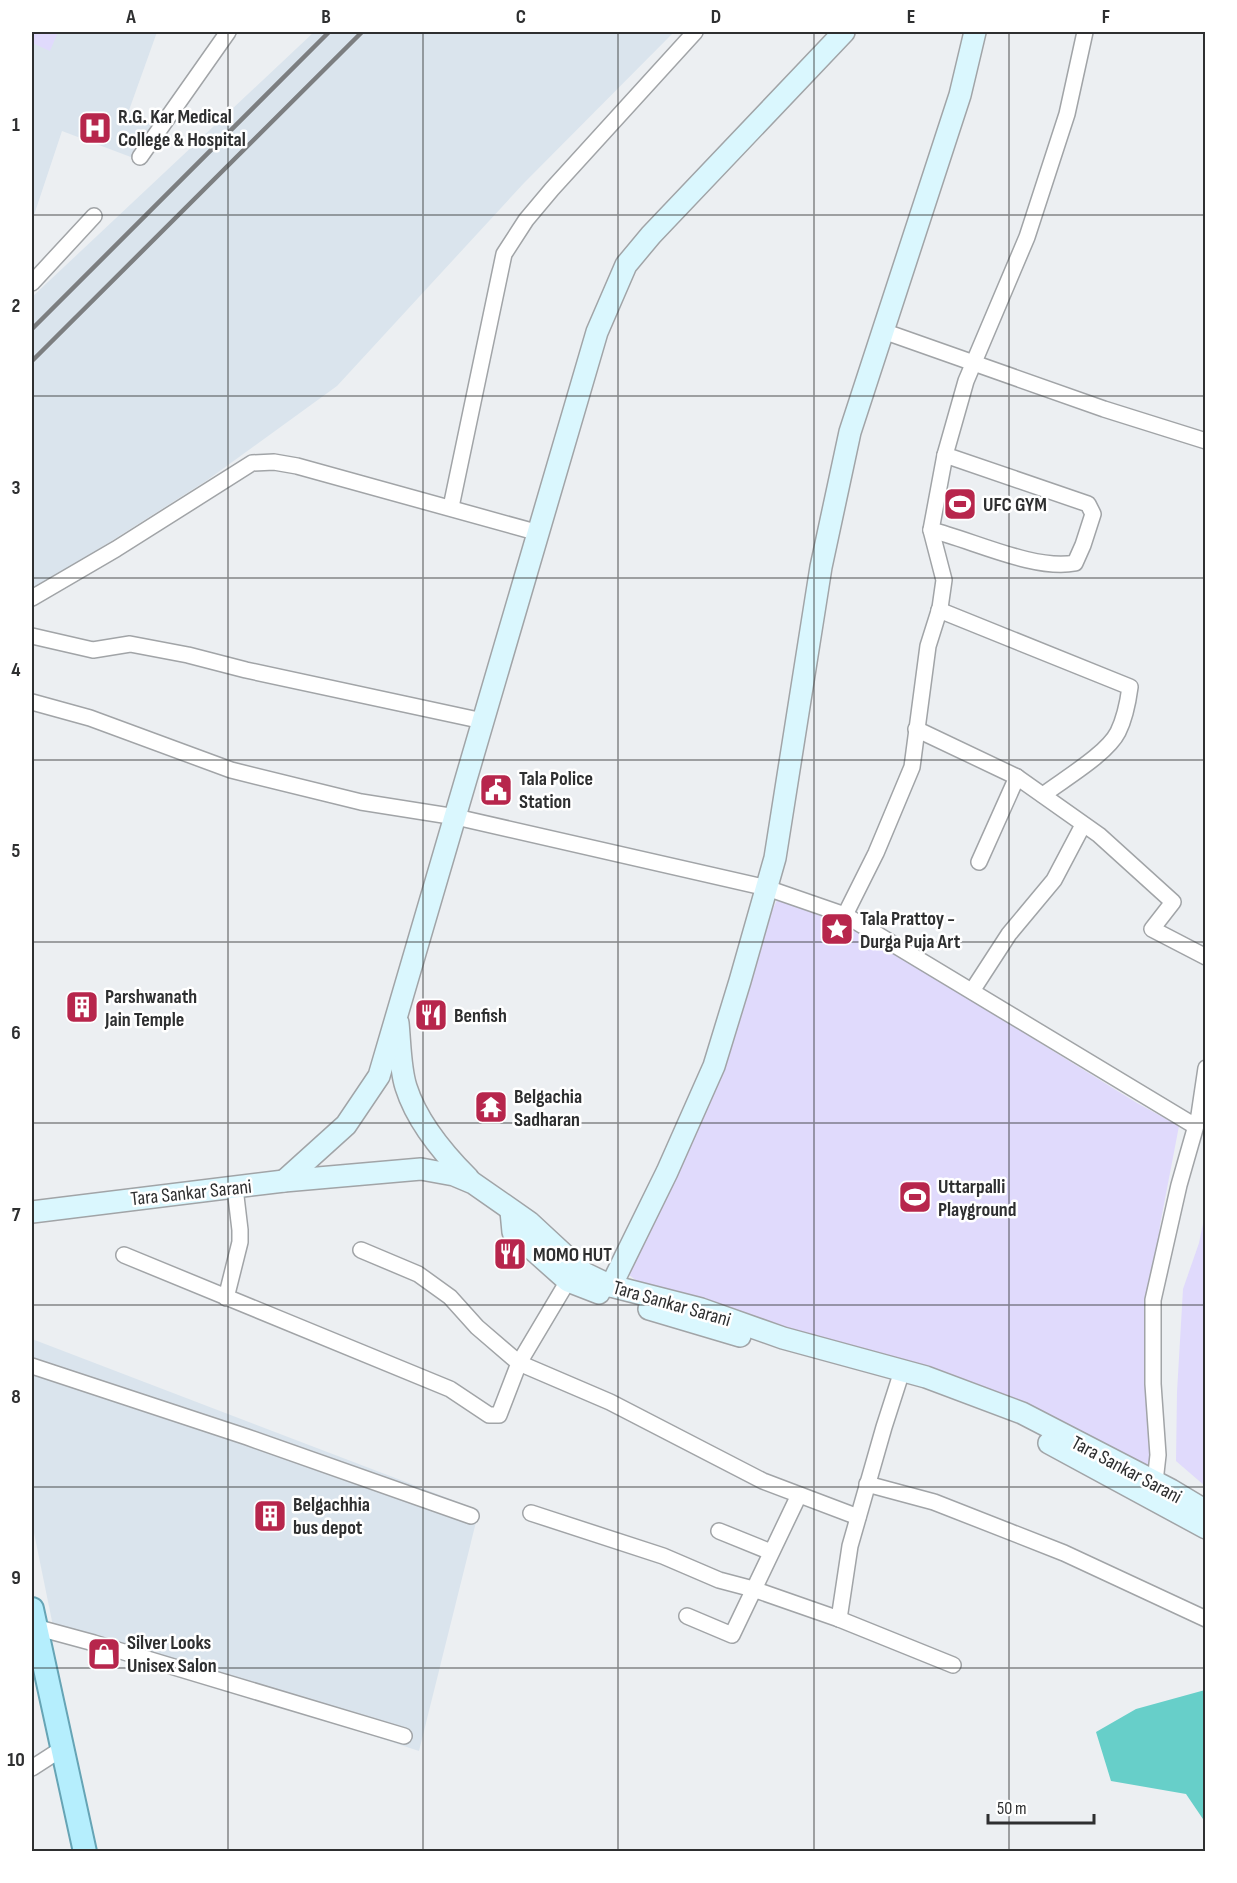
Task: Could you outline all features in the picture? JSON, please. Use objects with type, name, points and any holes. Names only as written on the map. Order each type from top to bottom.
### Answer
[{"type":"main road","points":[[33,1618],[57,1752],[70,1851]]},
{"type":"main road","points":[[32,1664],[85,1851]]},
{"type":"street","points":[[140,157],[228,32]]},
{"type":"street","points":[[451,507],[504,254],[526,220],[552,189],[695,32]]},
{"type":"street","points":[[284,1181],[346,1125],[379,1076],[597,332],[626,265],[844,32]]},
{"type":"street","points":[[611,1286],[667,1172],[714,1066],[776,858],[822,567],[850,432],[960,95],[975,32]]},
{"type":"street","points":[[845,915],[876,853],[912,767],[928,646],[939,610],[944,580],[931,530],[945,455],[966,381],[1027,237],[1067,114],[1085,32]]},
{"type":"street","points":[[32,283],[94,216]]},
{"type":"street","points":[[883,331],[1104,409],[1206,441]]},
{"type":"street","points":[[931,530],[1021,559],[1065,565],[1075,563],[1093,514],[1088,504],[945,455]]},
{"type":"street","points":[[32,598],[116,549],[252,463],[274,462],[297,466],[539,533]]},
{"type":"street","points":[[939,610],[1130,687],[1118,733],[1108,747],[1043,795]]},
{"type":"street","points":[[32,636],[93,650],[130,644],[483,721]]},
{"type":"street","points":[[32,702],[90,718],[231,770],[361,802],[456,817],[767,888],[845,915],[1195,1126]]},
{"type":"street","points":[[916,729],[1017,777],[1099,835],[1173,902],[1152,928],[1206,957]]},
{"type":"street","points":[[979,862],[1017,777]]},
{"type":"street","points":[[972,991],[1009,934],[1054,880],[1083,825]]},
{"type":"street","points":[[397,1013],[405,1086],[422,1122],[444,1154],[473,1183]]},
{"type":"street","points":[[1206,1068],[1195,1126],[1179,1185],[1154,1300],[1153,1384],[1158,1455],[1150,1489],[1206,1528]]},
{"type":"street","name":"Tara Sankar Sarani","points":[[32,1212],[284,1181],[421,1169],[454,1174],[473,1183],[529,1222],[572,1273],[584,1273],[611,1286],[701,1309],[900,1376],[926,1377],[1022,1413],[1150,1489],[1206,1511]]},
{"type":"street","points":[[226,1298],[240,1242],[235,1188]]},
{"type":"street","points":[[361,1250],[418,1274],[450,1297],[477,1327],[519,1363],[610,1402],[763,1481],[858,1517]]},
{"type":"street","points":[[124,1255],[450,1389],[495,1417],[499,1415],[519,1363],[572,1273],[588,1289],[695,1324],[900,1376],[850,1546],[839,1619]]},
{"type":"street","points":[[32,1366],[247,1437],[471,1516]]},
{"type":"street","points":[[867,1484],[934,1502],[1053,1549],[1206,1619]]},
{"type":"street","points":[[687,1616],[732,1635],[799,1495]]},
{"type":"street","points":[[531,1513],[663,1556],[719,1580],[753,1588],[839,1619],[953,1665]]},
{"type":"street","points":[[719,1531],[771,1552]]},
{"type":"street","points":[[33,1618],[94,1642],[404,1736]]},
{"type":"street","points":[[32,1768],[57,1752]]},
{"type":"shaded area","name":"R.G. Kar Medical College & Hospital","points":[[32,32],[157,32],[128,113],[160,125],[136,159],[62,131],[32,221]]},
{"type":"shaded area","points":[[32,32],[58,32],[50,51],[32,43]]},
{"type":"shaded area","points":[[314,32],[674,32],[524,183],[337,386],[206,481],[61,573],[32,588],[32,297]]},
{"type":"shaded area","name":"Uttarpalli Playground","points":[[778,898],[843,921],[1137,1103],[1179,1126],[1160,1225],[1145,1378],[1148,1438],[1155,1482],[1080,1434],[639,1283],[628,1274],[762,932]]},
{"type":"shaded area","points":[[1205,1214],[1206,1486],[1176,1461],[1177,1392],[1183,1289],[1199,1243]]},
{"type":"shaded area","points":[[32,1339],[479,1510],[419,1751],[54,1631],[32,1523]]},
{"type":"water","points":[[1206,1690],[1205,1822],[1186,1794],[1111,1781],[1096,1732],[1136,1709]]},
{"type":"railway","points":[[32,329],[329,32]]},
{"type":"railway","points":[[32,361],[362,32]]},
{"type":"place","name":"R.G. Kar Medical College & Hospital","points":[[95,128]]},
{"type":"place","name":"UFC GYM","points":[[960,504]]},
{"type":"place","name":"Tala Police Station","points":[[496,790]]},
{"type":"place","name":"Tala Prattoy - Durga Puja Art","points":[[837,929]]},
{"type":"place","name":"Parshwanath Jain Temple","points":[[82,1007]]},
{"type":"place","name":"Benfish","points":[[431,1015]]},
{"type":"place","name":"Belgachia Sadharan","points":[[491,1107]]},
{"type":"place","name":"Uttarpalli Playground","points":[[915,1197]]},
{"type":"place","name":"MOMO HUT","points":[[510,1254]]},
{"type":"place","name":"Belgachhia bus depot","points":[[270,1516]]},
{"type":"place","name":"Silver Looks Unisex Salon","points":[[104,1654]]}]
